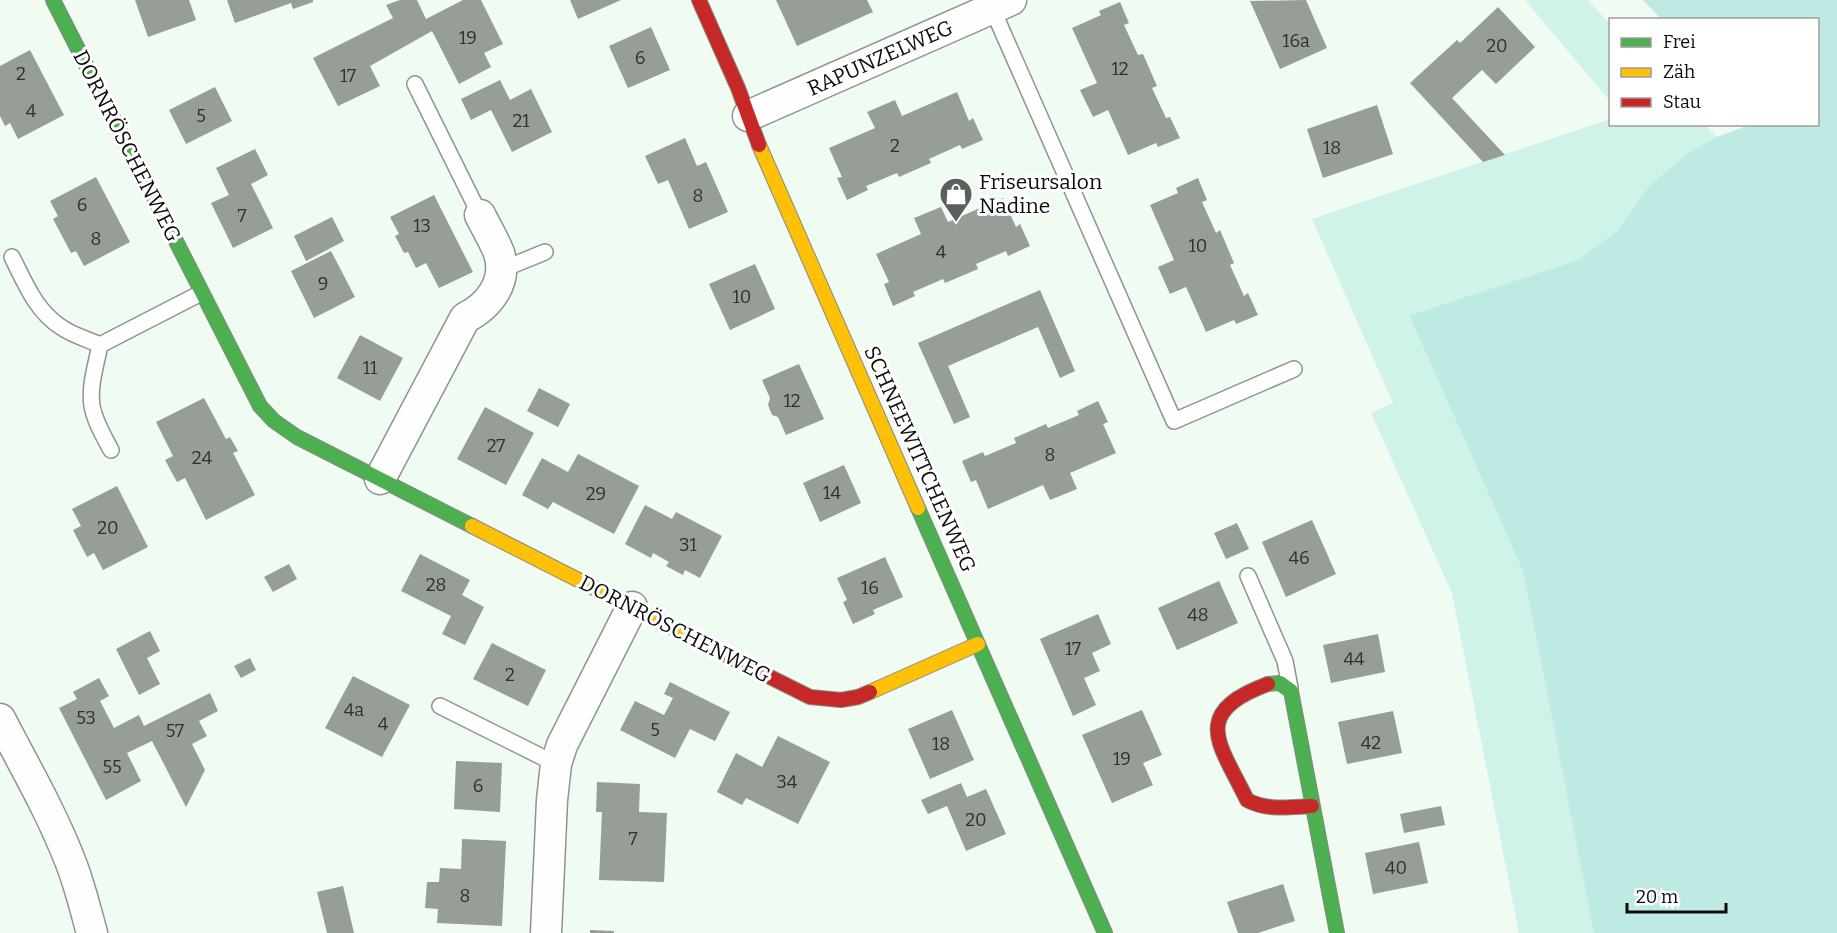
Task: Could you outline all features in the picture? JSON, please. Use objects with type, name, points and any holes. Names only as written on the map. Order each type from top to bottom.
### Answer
[{"type":"street","name":"DORNRÖSCHENWEG","points":[[53,0],[255,400],[277,426],[810,697],[825,700],[858,697],[978,644]]},
{"type":"street","name":"SCHNEEWITTCHENWEG","points":[[699,0],[738,88],[760,149],[1105,933]]},
{"type":"street","name":"RAPUNZELWEG","points":[[748,116],[1002,4]]},
{"type":"street","points":[[380,479],[465,318],[478,310],[494,294],[498,285],[501,270],[498,252],[480,215]]},
{"type":"street","points":[[546,933],[552,800],[556,764],[562,745],[632,606]]},
{"type":"street","points":[[1312,806],[1262,807],[1246,800],[1218,739],[1216,728],[1225,708],[1235,700],[1267,684],[1276,682],[1286,684],[1291,691],[1338,933]]},
{"type":"street","points":[[0,719],[70,860],[92,933]]},
{"type":"lane","points":[[1002,4],[1174,421],[1294,369]]},
{"type":"lane","points":[[415,84],[480,215]]},
{"type":"lane","points":[[501,270],[545,252]]},
{"type":"lane","points":[[12,257],[34,300],[45,315],[62,328],[100,345]]},
{"type":"lane","points":[[100,345],[201,293]]},
{"type":"lane","points":[[100,345],[92,385],[92,406],[111,450]]},
{"type":"lane","points":[[1248,576],[1285,661],[1291,691]]},
{"type":"lane","points":[[440,706],[556,764]]},
{"type":"shaded area","points":[[1525,0],[1588,0],[1609,23],[1609,100]]},
{"type":"shaded area","points":[[1643,0],[1837,0],[1837,933],[1594,933],[1523,571],[1409,316],[1578,260],[1617,231],[1650,185],[1688,153],[1717,137],[1746,126],[1819,126],[1819,18],[1660,18]]},
{"type":"shaded area","points":[[1609,119],[1609,126],[1706,126],[1717,137],[1688,153],[1650,185],[1617,231],[1578,260],[1409,317],[1523,571],[1594,933],[1519,933],[1452,593],[1371,413],[1393,403],[1312,219]]},
{"type":"building","points":[[135,0],[189,0],[196,20],[148,37]]},
{"type":"building","points":[[227,0],[313,0],[313,2],[293,9],[291,3],[235,23]]},
{"type":"building","points":[[400,0],[417,0],[426,19],[463,0],[481,0],[503,44],[484,53],[491,67],[459,84],[432,31],[370,66],[380,86],[338,106],[313,58],[393,18],[386,5]]},
{"type":"building","points":[[570,0],[621,0],[578,19]]},
{"type":"building","points":[[776,0],[867,0],[873,12],[797,46]]},
{"type":"building","points":[[1306,0],[1327,48],[1280,69],[1250,1]]},
{"type":"building","points":[[1120,2],[1129,23],[1124,25],[1138,55],[1143,54],[1157,86],[1152,88],[1166,118],[1170,117],[1180,138],[1158,147],[1156,143],[1128,155],[1108,110],[1093,117],[1080,90],[1097,83],[1072,28],[1101,15],[1099,11]]},
{"type":"building","points":[[1498,7],[1535,47],[1496,84],[1482,70],[1452,98],[1505,155],[1483,162],[1410,83],[1457,40],[1460,43]]},
{"type":"building","points":[[651,27],[670,70],[628,88],[609,46]]},
{"type":"building","points":[[30,50],[64,115],[18,139],[10,123],[5,126],[0,116],[0,66]]},
{"type":"building","points":[[500,80],[510,100],[531,89],[552,132],[512,152],[491,110],[471,120],[461,99]]},
{"type":"building","points":[[215,87],[232,121],[186,144],[169,110]]},
{"type":"building","points":[[957,92],[969,121],[973,118],[983,140],[962,149],[960,145],[929,159],[931,163],[899,177],[897,173],[866,186],[868,190],[847,200],[837,178],[842,177],[829,148],[875,128],[867,112],[895,100],[902,116]]},
{"type":"building","points":[[1377,105],[1393,154],[1323,178],[1307,129]]},
{"type":"building","points":[[685,138],[697,166],[706,162],[728,212],[689,229],[668,180],[658,184],[645,156]]},
{"type":"building","points":[[255,149],[268,175],[251,184],[273,228],[233,248],[211,203],[229,195],[216,168]]},
{"type":"building","points":[[96,177],[130,242],[84,266],[76,251],[71,253],[53,219],[58,216],[50,201]]},
{"type":"building","points":[[1198,178],[1207,200],[1202,202],[1216,233],[1220,230],[1234,263],[1230,265],[1244,296],[1248,293],[1258,315],[1236,324],[1234,320],[1206,332],[1186,287],[1170,294],[1158,267],[1174,260],[1150,205],[1178,193],[1176,188]]},
{"type":"building","points":[[434,195],[473,272],[439,288],[426,263],[416,268],[408,252],[404,253],[395,236],[399,234],[390,217]]},
{"type":"building","points":[[1003,198],[1016,227],[1020,224],[1030,246],[1008,256],[1006,251],[976,264],[978,269],[945,283],[943,279],[913,292],[915,296],[893,306],[884,284],[889,282],[876,254],[921,234],[914,218],[941,207],[948,222]]},
{"type":"building","points":[[332,217],[344,241],[306,261],[294,236]]},
{"type":"building","points":[[331,251],[355,297],[314,318],[291,271]]},
{"type":"building","points":[[755,264],[775,309],[730,330],[709,284]]},
{"type":"building","points":[[1040,290],[1075,371],[1060,378],[1038,327],[948,366],[970,417],[954,424],[918,343]]},
{"type":"building","points":[[360,335],[403,358],[380,401],[337,378]]},
{"type":"building","points":[[799,364],[824,419],[786,435],[778,417],[772,415],[768,405],[770,398],[762,380]]},
{"type":"building","points":[[539,388],[570,404],[558,427],[527,411]]},
{"type":"building","points":[[204,398],[226,439],[230,437],[238,451],[233,453],[255,495],[206,520],[185,478],[177,482],[165,460],[173,456],[156,422]]},
{"type":"building","points":[[1098,401],[1108,422],[1103,424],[1116,453],[1070,473],[1077,489],[1050,500],[1043,485],[988,509],[976,480],[971,482],[962,461],[983,452],[985,456],[1016,443],[1014,438],[1046,424],[1048,428],[1079,415],[1077,411]]},
{"type":"building","points":[[485,407],[534,433],[506,485],[457,459]]},
{"type":"building","points":[[578,454],[639,486],[614,534],[553,502],[548,509],[522,495],[542,458],[568,472]]},
{"type":"building","points":[[844,465],[861,503],[820,522],[803,483]]},
{"type":"building","points":[[117,486],[148,547],[103,570],[94,553],[87,557],[73,530],[81,526],[72,509]]},
{"type":"building","points":[[645,505],[672,519],[676,512],[722,536],[700,578],[685,570],[683,575],[666,566],[669,562],[653,553],[651,558],[625,544]]},
{"type":"building","points":[[1312,520],[1336,574],[1286,597],[1262,542]]},
{"type":"building","points":[[1237,523],[1249,549],[1226,559],[1214,533]]},
{"type":"building","points":[[420,554],[470,580],[462,595],[484,607],[465,645],[442,634],[451,616],[401,591]]},
{"type":"building","points":[[885,557],[903,597],[873,610],[875,614],[853,624],[843,602],[847,600],[837,578]]},
{"type":"building","points":[[289,564],[297,579],[273,592],[264,577]]},
{"type":"building","points":[[1219,581],[1238,623],[1177,650],[1158,608]]},
{"type":"building","points":[[1098,614],[1111,644],[1092,653],[1100,671],[1084,678],[1096,705],[1073,716],[1040,639]]},
{"type":"building","points":[[150,631],[160,651],[147,658],[160,684],[139,695],[116,649]]},
{"type":"building","points":[[1378,634],[1385,672],[1331,683],[1323,645]]},
{"type":"building","points":[[492,643],[546,670],[528,706],[473,679]]},
{"type":"building","points":[[250,658],[256,670],[241,678],[234,666]]},
{"type":"building","points":[[353,676],[410,705],[382,757],[325,728]]},
{"type":"building","points":[[99,678],[109,696],[100,701],[114,728],[139,715],[144,726],[210,693],[218,711],[199,721],[207,736],[192,744],[205,770],[186,807],[152,741],[127,753],[141,781],[106,800],[59,708],[77,699],[73,692]]},
{"type":"building","points":[[670,682],[730,712],[715,741],[690,729],[675,758],[620,730],[635,701],[664,715],[673,698],[664,694]]},
{"type":"building","points":[[952,710],[974,760],[930,779],[908,729]]},
{"type":"building","points":[[1142,710],[1162,755],[1143,763],[1153,785],[1112,803],[1082,735]]},
{"type":"building","points":[[1393,711],[1402,753],[1347,764],[1338,722]]},
{"type":"building","points":[[778,736],[830,762],[798,824],[746,798],[742,805],[717,792],[736,753],[762,767]]},
{"type":"building","points":[[456,761],[502,763],[500,812],[454,809]]},
{"type":"building","points":[[597,782],[640,784],[639,812],[667,813],[664,882],[599,880],[602,812],[596,812]]},
{"type":"building","points":[[961,783],[967,797],[986,789],[1006,834],[966,851],[947,806],[928,814],[921,800]]},
{"type":"building","points":[[1441,806],[1445,825],[1404,833],[1400,814]]},
{"type":"building","points":[[462,839],[506,841],[502,926],[437,923],[438,909],[425,908],[427,882],[439,882],[440,868],[461,869]]},
{"type":"building","points":[[1419,842],[1428,883],[1373,894],[1365,853]]},
{"type":"building","points":[[1283,884],[1295,921],[1258,933],[1238,933],[1227,902]]},
{"type":"building","points":[[343,886],[354,933],[327,933],[317,892]]},
{"type":"building","points":[[590,930],[614,931],[614,933],[590,933]]},
{"type":"traffic: fast","points":[[53,0],[260,406],[274,421],[297,437],[472,526]]},
{"type":"traffic: fast","points":[[918,508],[1105,933]]},
{"type":"traffic: fast","points":[[1268,684],[1280,683],[1291,691],[1337,933]]},
{"type":"traffic: slow","points":[[759,145],[918,508]]},
{"type":"traffic: slow","points":[[472,526],[730,657]]},
{"type":"traffic: slow","points":[[870,692],[978,644]]},
{"type":"traffic: jam","points":[[699,0],[738,88],[759,145]]},
{"type":"traffic: jam","points":[[730,657],[810,697],[841,700],[870,692]]},
{"type":"traffic: jam","points":[[1268,684],[1243,695],[1228,706],[1220,719],[1218,732],[1221,746],[1247,800],[1271,807],[1312,806]]},
{"type":"place","name":"Friseursalon Nadine","points":[[956,223]]}]
